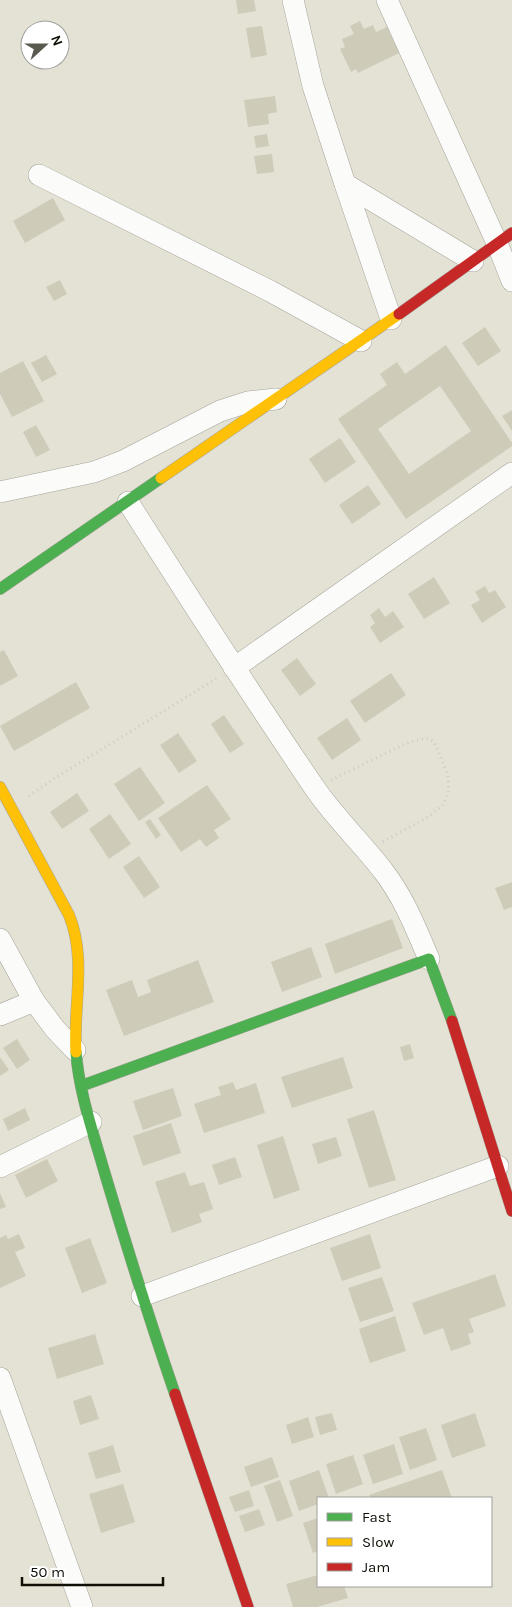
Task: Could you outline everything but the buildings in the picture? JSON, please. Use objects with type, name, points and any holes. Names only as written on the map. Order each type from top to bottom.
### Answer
[{"type":"street","points":[[293,0],[313,86],[391,319]]},
{"type":"street","points":[[387,0],[505,238],[512,281]]},
{"type":"street","points":[[39,175],[270,291],[361,342]]},
{"type":"street","points":[[345,184],[473,261]]},
{"type":"street","points":[[0,589],[361,342],[505,238]]},
{"type":"street","points":[[0,492],[94,472],[123,461],[220,411],[248,402],[277,399]]},
{"type":"street","points":[[234,668],[512,473]]},
{"type":"street","points":[[128,502],[234,668],[316,789],[384,872],[409,913],[448,1007],[512,1211]]},
{"type":"street","points":[[0,787],[69,914],[76,933],[80,973],[76,1006],[75,1050],[81,1086],[110,1193],[142,1296],[248,1607]]},
{"type":"street","points":[[0,939],[34,1001],[55,1029],[75,1050]]},
{"type":"street","points":[[81,1086],[429,959]]},
{"type":"street","points":[[0,1015],[34,1001]]},
{"type":"street","points":[[0,1167],[91,1122]]},
{"type":"street","points":[[142,1296],[498,1166]]},
{"type":"street","points":[[0,1378],[82,1607]]},
{"type":"path","points":[[11,808],[55,778],[234,668]]},
{"type":"path","points":[[316,789],[398,746],[426,738],[433,742],[448,776],[449,790],[444,804],[428,816],[366,851]]},
{"type":"traffic: fast","points":[[0,589],[161,478]]},
{"type":"traffic: fast","points":[[81,1086],[429,959],[452,1021]]},
{"type":"traffic: fast","points":[[76,1052],[80,1083],[92,1129],[130,1257],[175,1394]]},
{"type":"traffic: slow","points":[[161,478],[399,314]]},
{"type":"traffic: slow","points":[[0,787],[69,915],[74,932],[78,966],[76,1052]]},
{"type":"traffic: jam","points":[[399,314],[512,233]]},
{"type":"traffic: jam","points":[[452,1021],[512,1211]]},
{"type":"traffic: jam","points":[[175,1394],[248,1607]]}]
